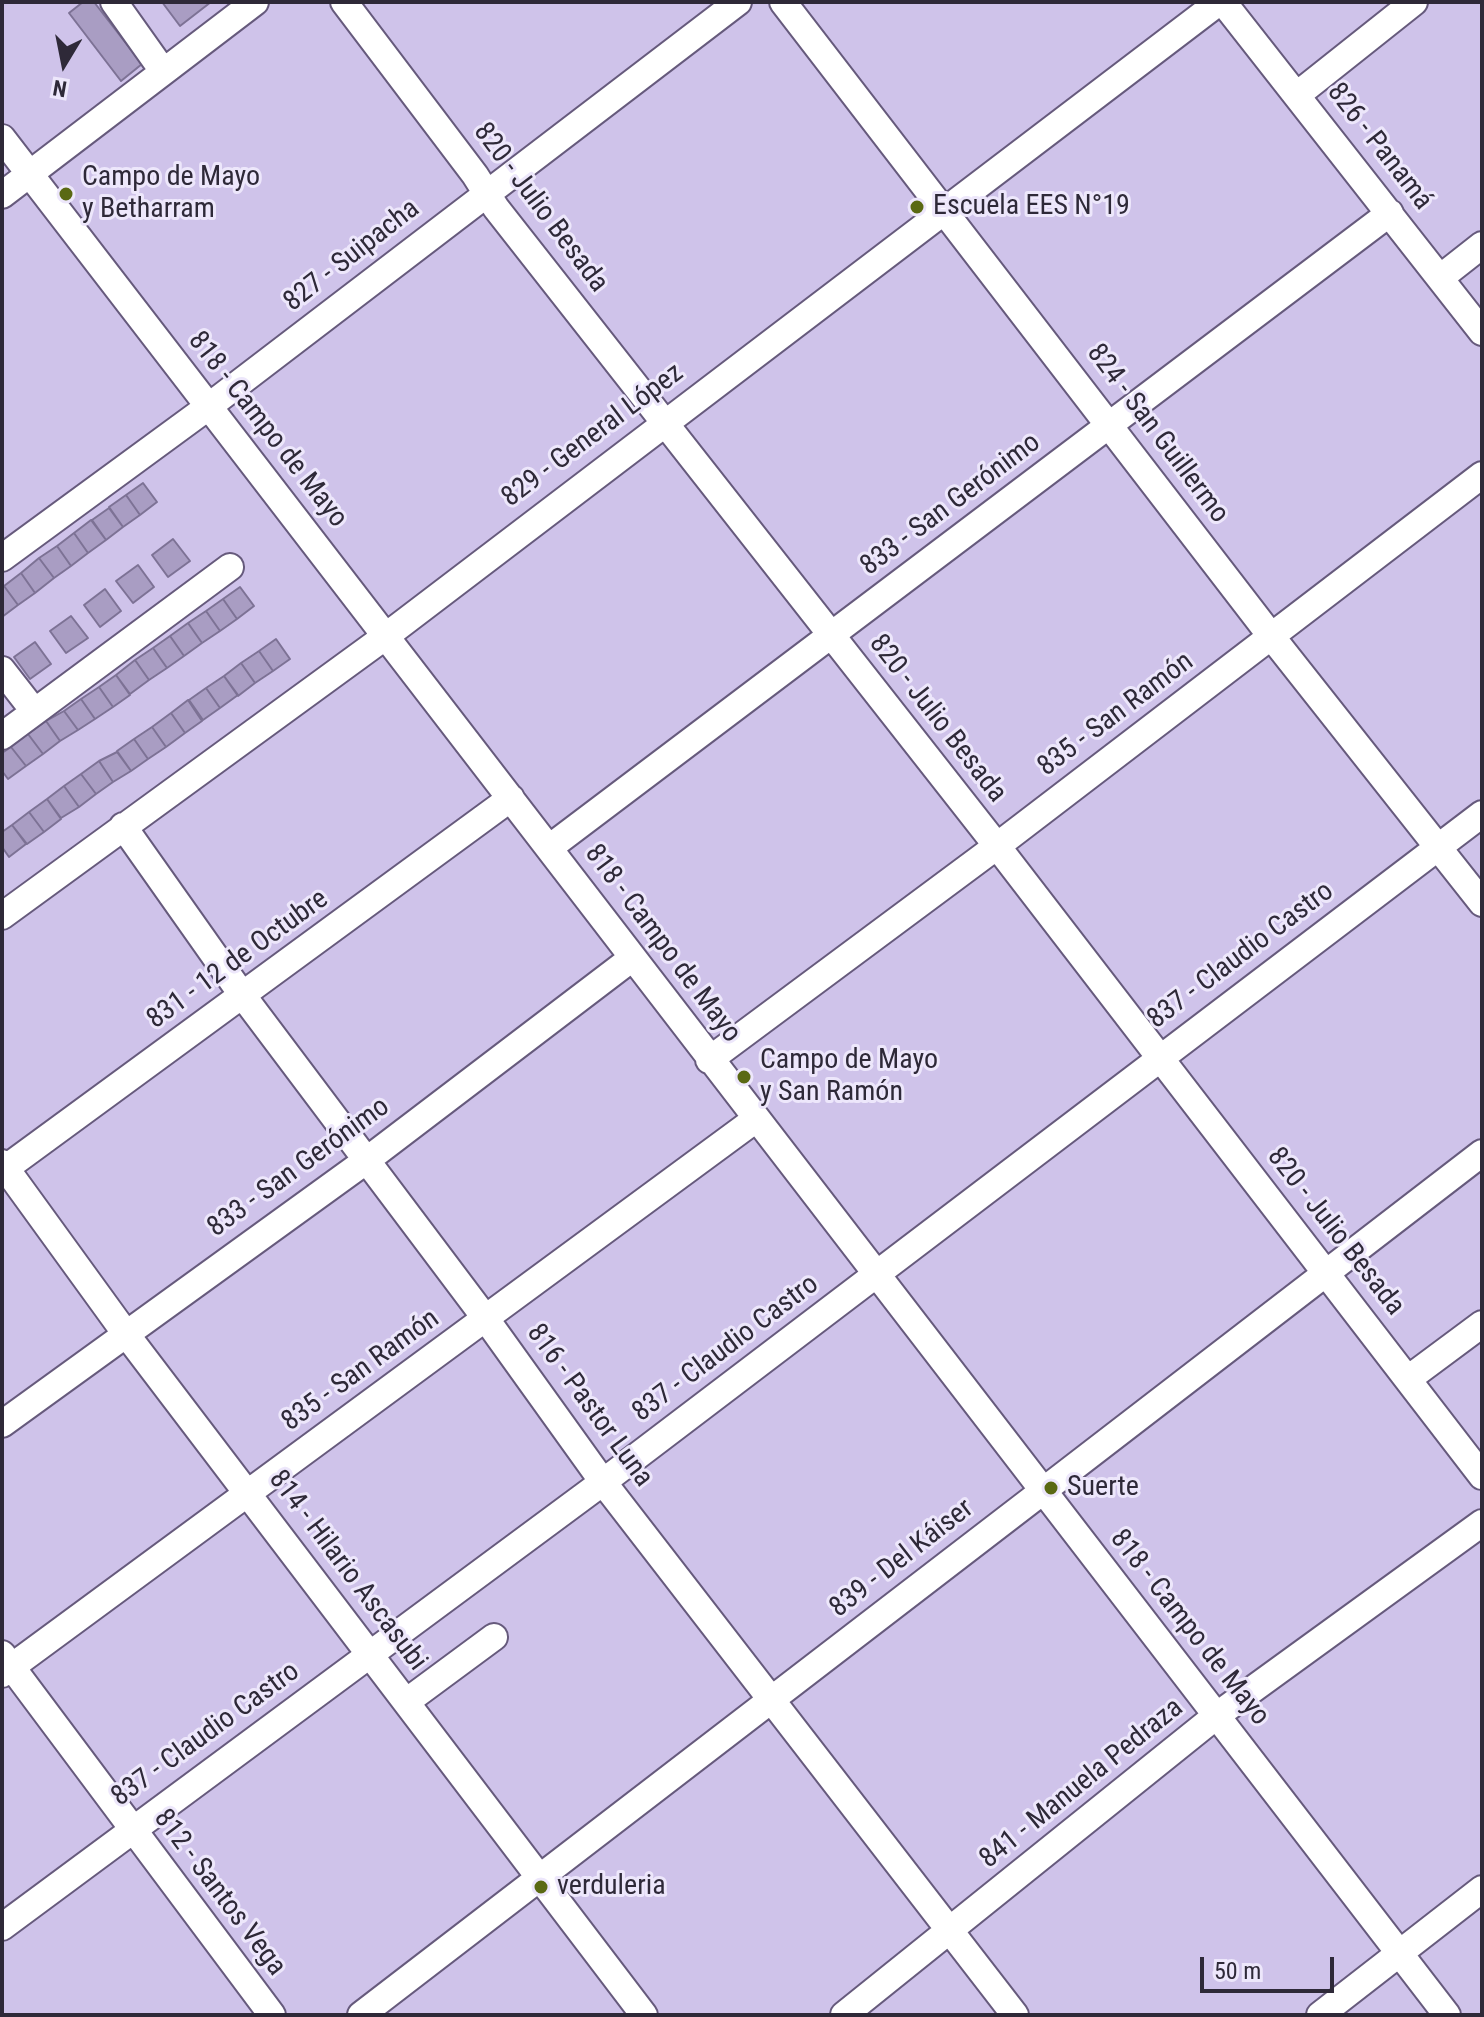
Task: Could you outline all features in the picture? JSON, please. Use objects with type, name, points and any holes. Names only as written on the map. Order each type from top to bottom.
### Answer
[{"type":"street","points":[[114,2],[163,71]]},
{"type":"street","points":[[2,195],[255,2]]},
{"type":"street","name":"820 - Julio Besada","points":[[344,2],[487,193],[1160,1056],[1482,1476]]},
{"type":"street","name":"827 - Suipacha","points":[[2,558],[208,407],[738,2]]},
{"type":"street","name":"824 - San Guillermo","points":[[783,2],[1271,636],[1482,903]]},
{"type":"street","name":"829 - General López","points":[[2,916],[386,636],[665,421],[1221,2]]},
{"type":"street","name":"826 - Panamá","points":[[1221,2],[1482,332]]},
{"type":"street","points":[[1297,95],[1414,2]]},
{"type":"street","name":"818 - Campo de Mayo","points":[[2,138],[511,798],[631,959],[1447,2015]]},
{"type":"street","name":"833 - San Gerónimo","points":[[549,848],[829,635],[1111,427],[1390,213]]},
{"type":"street","points":[[1440,278],[1482,245]]},
{"type":"street","name":"835 - San Ramón","points":[[709,1060],[997,846],[1482,475]]},
{"type":"street","points":[[2,736],[230,567]]},
{"type":"street","points":[[2,670],[34,711]]},
{"type":"street","name":"831 - 12 de Octubre","points":[[3,1168],[511,798]]},
{"type":"street","name":"837 - Claudio Castro","points":[[2,1927],[603,1482],[1482,814]]},
{"type":"street","name":"816 - Pastor Luna","points":[[123,826],[243,996],[486,1319],[603,1482],[1015,2015]]},
{"type":"street","name":"833 - San Gerónimo","points":[[2,1424],[367,1160],[631,959]]},
{"type":"street","name":"835 - San Ramón","points":[[5,1665],[249,1493],[756,1119]]},
{"type":"street","name":"839 - Del Káiser","points":[[361,2015],[772,1703],[1042,1490],[1482,1153]]},
{"type":"street","name":"814 - Hilario Ascasubi","points":[[3,1168],[644,2015]]},
{"type":"street","points":[[1408,1379],[1482,1324]]},
{"type":"street","name":"841 - Manuela Pedraza","points":[[844,2015],[1216,1716],[1482,1523]]},
{"type":"street","points":[[406,1702],[494,1637]]},
{"type":"street","name":"812 - Santos Vega","points":[[5,1665],[272,2015]]},
{"type":"street","points":[[1320,2015],[1482,1889]]},
{"type":"building","points":[[83,2],[94,2],[142,64],[121,81],[69,13]]},
{"type":"building","points":[[162,2],[211,2],[180,26]]},
{"type":"building","points":[[143,483],[157,502],[140,515],[126,495]]},
{"type":"building","points":[[126,495],[140,515],[123,527],[109,507]]},
{"type":"building","points":[[109,508],[123,527],[106,540],[92,520]]},
{"type":"building","points":[[91,520],[106,540],[88,553],[74,533]]},
{"type":"building","points":[[74,533],[88,553],[71,566],[57,546]]},
{"type":"building","points":[[173,539],[190,561],[168,577],[152,555]]},
{"type":"building","points":[[57,546],[71,566],[54,578],[39,558]]},
{"type":"building","points":[[39,558],[54,578],[35,593],[21,573]]},
{"type":"building","points":[[138,565],[154,587],[133,603],[116,581]]},
{"type":"building","points":[[21,573],[35,593],[18,605],[4,586]]},
{"type":"building","points":[[2,587],[18,605],[2,617]]},
{"type":"building","points":[[240,587],[254,606],[237,619],[223,599]]},
{"type":"building","points":[[105,589],[121,611],[100,627],[84,605]]},
{"type":"building","points":[[223,599],[237,619],[220,631],[206,611]]},
{"type":"building","points":[[206,611],[220,631],[202,643],[188,623]]},
{"type":"building","points":[[71,616],[88,638],[66,653],[50,631]]},
{"type":"building","points":[[188,623],[202,643],[184,656],[170,636]]},
{"type":"building","points":[[170,636],[184,656],[167,668],[153,648]]},
{"type":"building","points":[[276,639],[290,659],[273,671],[259,651]]},
{"type":"building","points":[[35,642],[51,664],[30,679],[14,657]]},
{"type":"building","points":[[153,648],[167,668],[149,680],[135,660]]},
{"type":"building","points":[[259,651],[273,671],[255,683],[241,663]]},
{"type":"building","points":[[135,660],[149,680],[130,694],[116,675]]},
{"type":"building","points":[[241,663],[255,683],[238,696],[224,676]]},
{"type":"building","points":[[116,675],[130,695],[113,707],[99,687]]},
{"type":"building","points":[[224,676],[238,695],[220,708],[206,688]]},
{"type":"building","points":[[99,687],[113,707],[95,719],[81,699]]},
{"type":"building","points":[[206,688],[220,708],[203,720],[189,700]]},
{"type":"building","points":[[81,699],[95,719],[78,730],[64,711]]},
{"type":"building","points":[[188,700],[202,721],[185,733],[171,713]]},
{"type":"building","points":[[64,711],[78,730],[60,741],[46,721]]},
{"type":"building","points":[[171,713],[185,733],[166,747],[152,727]]},
{"type":"building","points":[[46,721],[60,741],[43,754],[28,734]]},
{"type":"building","points":[[152,727],[166,747],[148,759],[134,739]]},
{"type":"building","points":[[28,734],[43,754],[26,766],[11,747]]},
{"type":"building","points":[[134,739],[148,759],[131,771],[117,751]]},
{"type":"building","points":[[11,747],[26,766],[8,779],[2,771],[2,753]]},
{"type":"building","points":[[117,752],[131,771],[113,782],[99,761]]},
{"type":"building","points":[[99,761],[113,782],[96,794],[81,774]]},
{"type":"building","points":[[81,774],[96,794],[79,807],[64,786]]},
{"type":"building","points":[[64,786],[79,807],[61,818],[47,799]]},
{"type":"building","points":[[47,799],[61,819],[44,832],[29,812]]},
{"type":"building","points":[[29,812],[44,832],[27,844],[12,825]]},
{"type":"building","points":[[12,825],[26,844],[9,857],[2,847],[2,832]]},
{"type":"place","name":"Campo de Mayo y Betharram","points":[[66,194]]},
{"type":"place","name":"Escuela EES N°19","points":[[917,207]]},
{"type":"place","name":"Campo de Mayo y San Ramón","points":[[744,1077]]},
{"type":"place","name":"Suerte","points":[[1051,1488]]},
{"type":"place","name":"verduleria","points":[[541,1887]]}]
